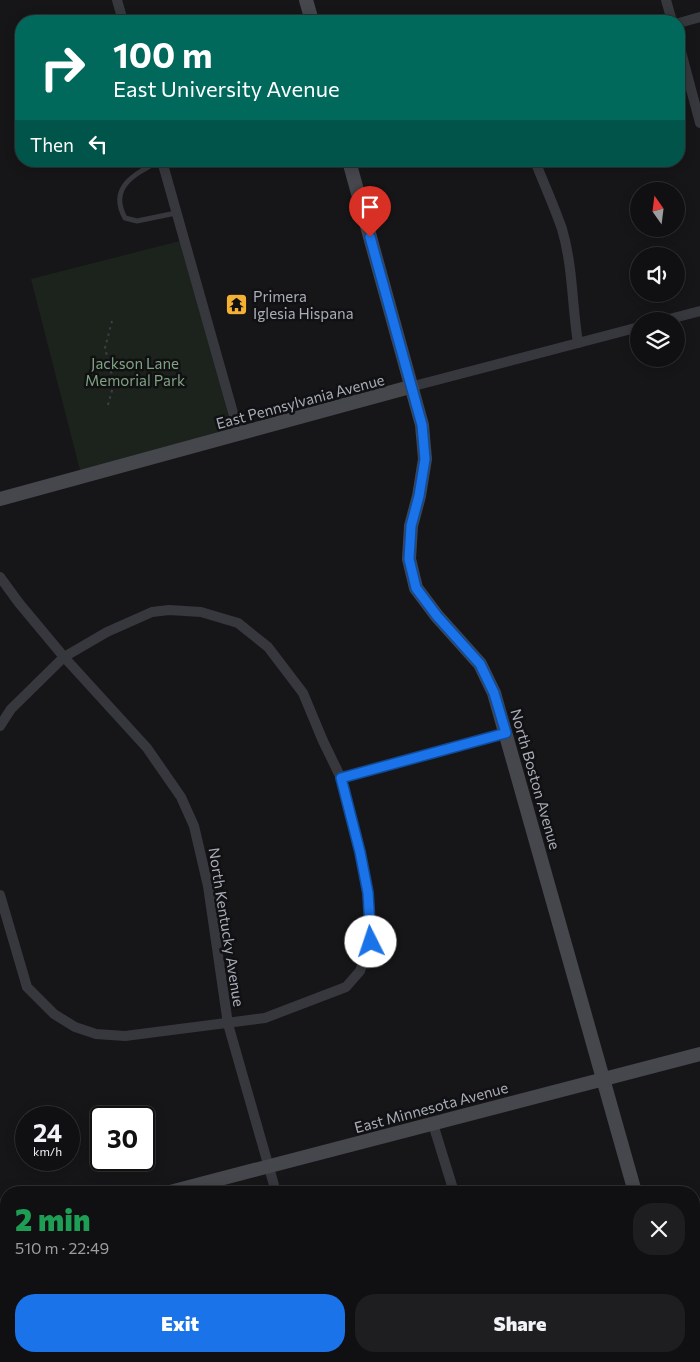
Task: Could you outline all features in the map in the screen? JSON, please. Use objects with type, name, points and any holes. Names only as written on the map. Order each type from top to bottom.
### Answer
[{"type":"street","points":[[117,0],[121,15]]},
{"type":"street","points":[[306,0],[310,15]]},
{"type":"street","points":[[666,0],[670,15]]},
{"type":"street","points":[[685,21],[700,17]]},
{"type":"street","points":[[685,66],[700,122]]},
{"type":"street","points":[[162,167],[177,213],[239,434]]},
{"type":"street","name":"North Boston Avenue","points":[[351,167],[422,425],[425,459],[419,496],[411,526],[409,551],[416,588],[437,616],[480,664],[494,693],[633,1186]]},
{"type":"street","points":[[537,167],[562,230],[570,269],[578,343]]},
{"type":"street","points":[[685,315],[700,311]]},
{"type":"street","name":"East Pennsylvania Avenue","points":[[0,499],[410,387],[630,329]]},
{"type":"street","name":"North Kentucky Avenue","points":[[0,578],[64,657],[147,748],[181,797],[194,826],[208,886],[228,1024],[274,1186]]},
{"type":"street","points":[[0,726],[11,710],[64,657],[107,632],[152,612],[169,610],[201,612],[238,623],[268,647],[303,693],[323,742],[341,778],[360,852],[368,893],[371,942],[360,971],[346,987],[265,1018],[125,1036],[96,1034],[76,1027],[54,1014],[27,987],[0,895]]},
{"type":"street","points":[[341,778],[506,733]]},
{"type":"street","name":"East Minnesota Avenue","points":[[194,1186],[700,1054]]},
{"type":"street","points":[[434,1124],[452,1186]]},
{"type":"lane","points":[[149,167],[130,178],[120,191],[119,208],[125,218],[137,221],[177,213]]},
{"type":"path","points":[[108,404],[114,383],[105,348],[112,321]]},
{"type":"green space","name":"Jackson Lane Memorial Park","points":[[180,241],[231,425],[228,433],[80,470],[31,279]]},
{"type":"place","name":"Primera Iglesia Hispana","points":[[237,305]]},
{"type":"route","points":[[370,237],[422,425],[425,459],[419,496],[411,526],[409,559],[416,588],[437,616],[480,664],[494,693],[506,733],[341,778],[360,852],[368,893],[371,942]]}]
